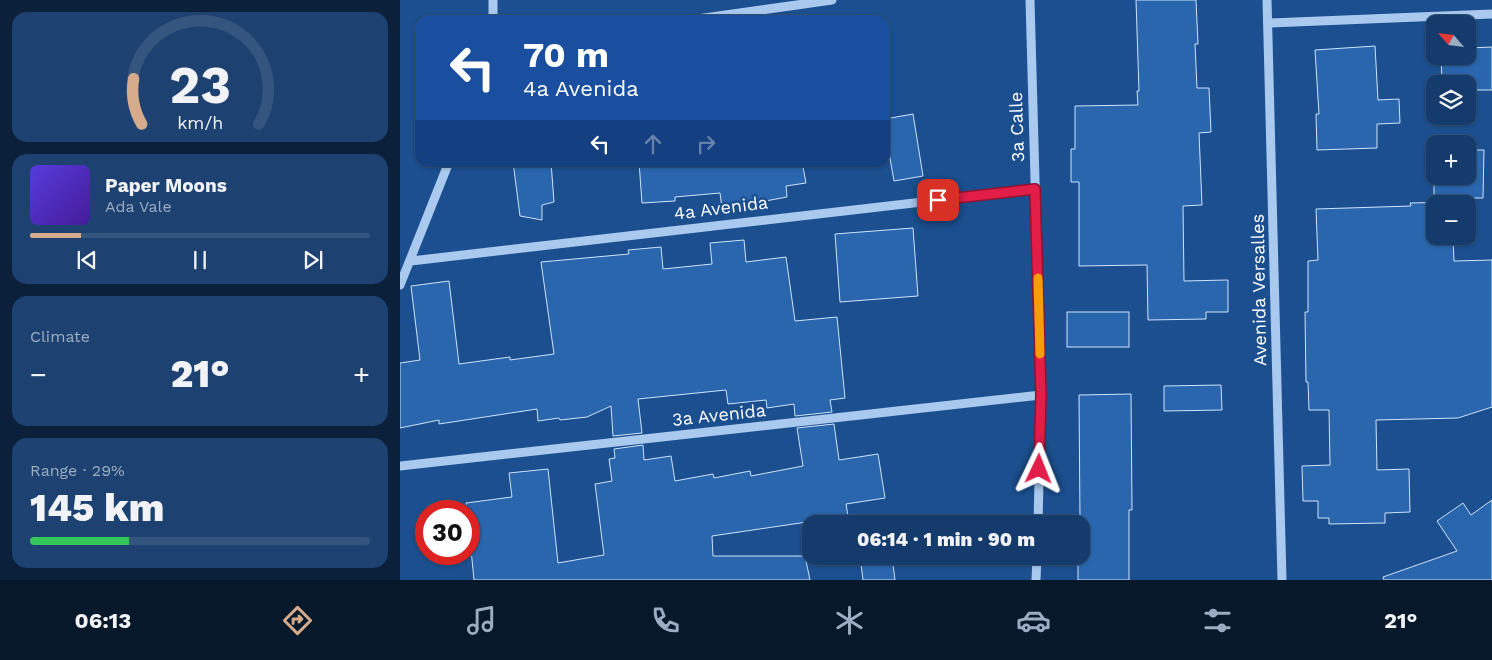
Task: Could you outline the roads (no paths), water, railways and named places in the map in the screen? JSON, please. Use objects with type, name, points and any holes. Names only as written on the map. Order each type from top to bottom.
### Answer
[{"type":"street","points":[[493,0],[493,15]]},
{"type":"street","points":[[726,15],[832,0]]},
{"type":"street","name":"3a Calle","points":[[1030,0],[1041,395],[1038,515]]},
{"type":"street","name":"Avenida Versalles","points":[[1268,0],[1282,580]]},
{"type":"street","points":[[1268,23],[1492,14]]},
{"type":"street","points":[[400,285],[447,167]]},
{"type":"street","name":"4a Avenida","points":[[411,261],[1035,189]]},
{"type":"street","name":"3a Avenida","points":[[400,466],[1041,395]]},
{"type":"street","points":[[1036,580],[1037,565]]}]
